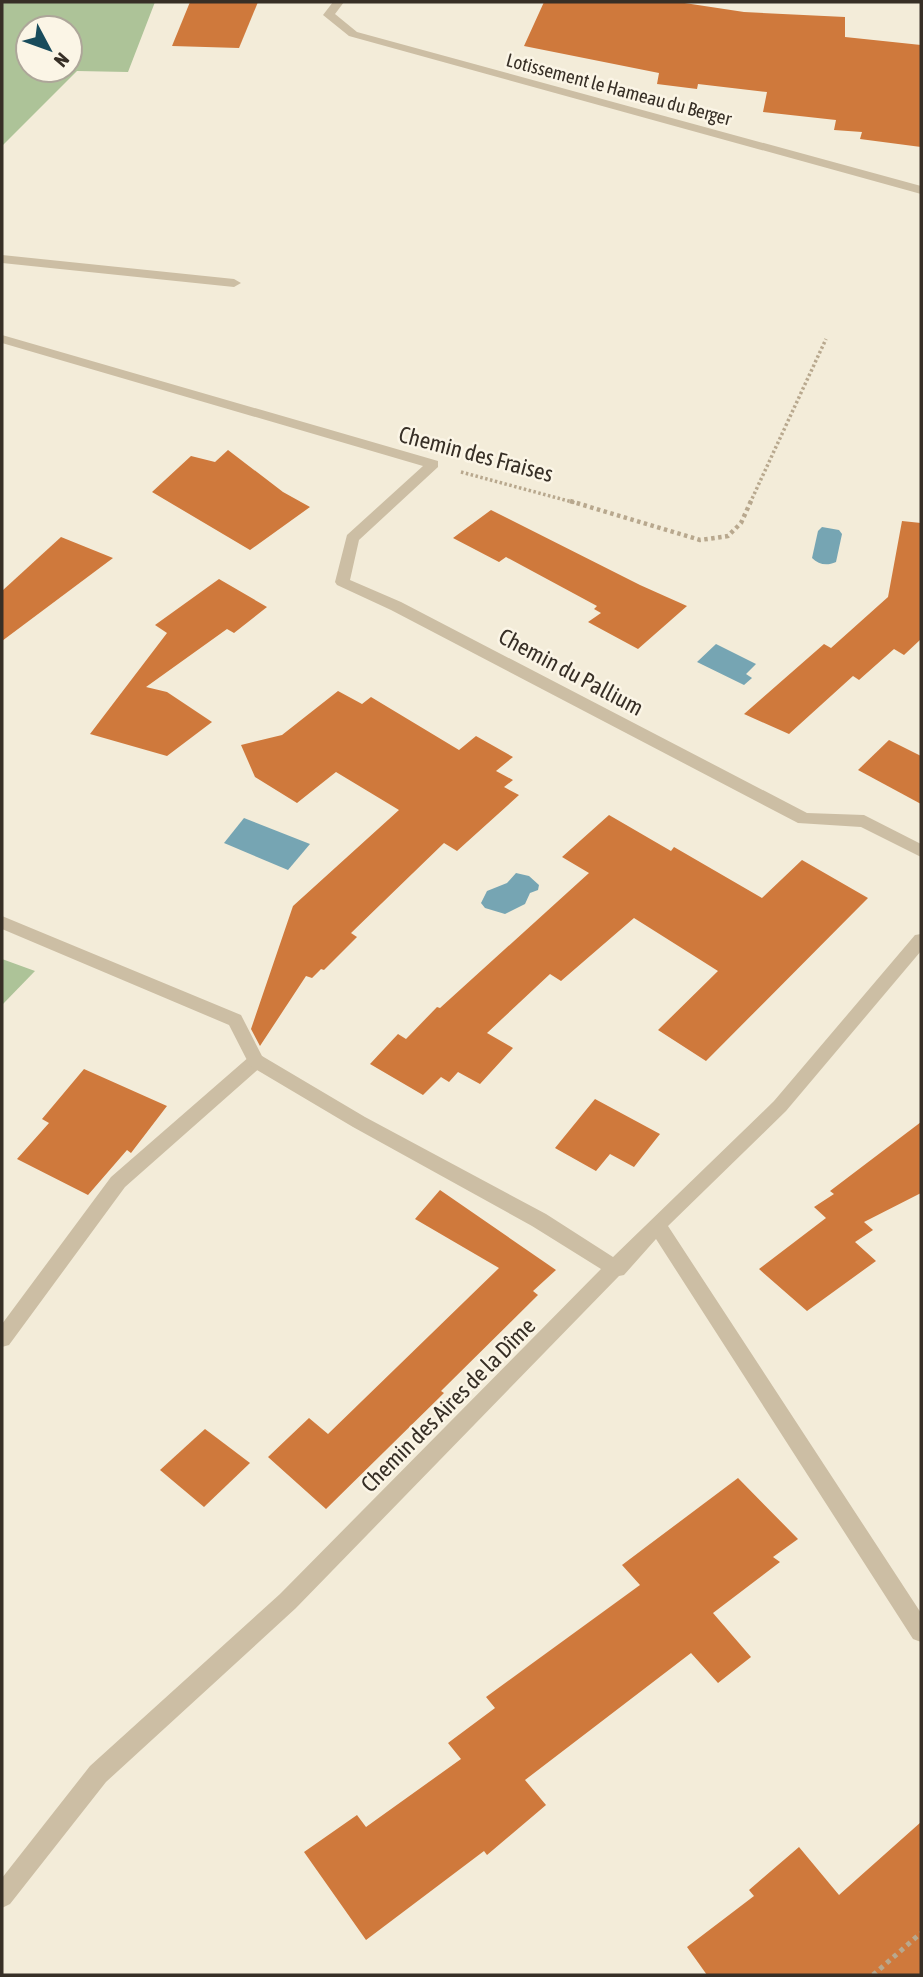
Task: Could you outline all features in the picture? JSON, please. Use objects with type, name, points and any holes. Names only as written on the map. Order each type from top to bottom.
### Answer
[{"type":"street","name":"Lotissement le Hameau du Berger","points":[[339,2],[329,15],[353,34],[921,190]]},
{"type":"street","points":[[2,259],[234,283]]},
{"type":"street","name":"Chemin des Fraises","points":[[2,339],[433,464]]},
{"type":"street","name":"Chemin du Pallium","points":[[433,464],[352,538],[342,582],[397,606],[804,819],[864,821],[921,851]]},
{"type":"street","points":[[2,922],[234,1020],[256,1061],[359,1122],[539,1220],[617,1269]]},
{"type":"street","name":"Chemin des Aires de la Dîme","points":[[2,1896],[98,1774],[288,1601],[657,1226],[779,1106],[921,940]]},
{"type":"street","points":[[2,1339],[118,1182],[256,1061]]},
{"type":"street","points":[[657,1226],[921,1632]]},
{"type":"path","name":"Chemin des Fraises","points":[[433,464],[700,540],[728,536],[741,523],[826,339]]},
{"type":"path","points":[[873,1975],[921,1933]]},
{"type":"green space","points":[[2,2],[155,2],[128,72],[84,71],[84,14],[14,14],[14,84],[64,84],[2,146]]},
{"type":"green space","points":[[2,959],[35,971],[2,1005]]},
{"type":"water","points":[[822,527],[839,530],[842,534],[836,562],[820,563],[812,558],[818,531]]},
{"type":"water","points":[[716,644],[756,664],[746,674],[752,678],[744,685],[697,662]]},
{"type":"water","points":[[244,818],[310,844],[288,870],[224,843]]},
{"type":"water","points":[[516,873],[529,876],[539,885],[538,890],[530,893],[525,904],[505,914],[485,908],[481,903],[487,891],[507,883]]},
{"type":"building","points":[[190,2],[258,2],[239,48],[172,46]]},
{"type":"building","points":[[544,2],[678,2],[744,12],[845,17],[845,37],[921,45],[921,147],[860,139],[862,132],[834,130],[836,120],[763,112],[767,92],[698,84],[697,89],[657,84],[659,73],[524,46]]},
{"type":"building","points":[[228,450],[283,492],[310,507],[250,550],[152,492],[191,456],[215,462]]},
{"type":"building","points":[[491,510],[687,606],[638,649],[588,622],[601,613],[594,609],[597,606],[506,557],[499,562],[453,538]]},
{"type":"building","points":[[902,521],[921,523],[921,639],[904,655],[894,649],[859,680],[853,676],[789,734],[744,714],[824,644],[831,648],[888,597]]},
{"type":"building","points":[[61,537],[113,558],[2,641],[2,591]]},
{"type":"building","points":[[219,579],[267,607],[234,633],[227,629],[146,687],[167,692],[212,722],[167,756],[90,734],[167,633],[155,625]]},
{"type":"building","points":[[338,691],[362,704],[371,697],[459,750],[476,736],[513,757],[496,771],[513,780],[504,787],[519,795],[457,851],[444,843],[351,933],[357,937],[324,970],[321,969],[312,978],[306,976],[260,1046],[251,1029],[293,906],[399,810],[336,772],[297,803],[255,777],[241,745],[282,735]]},
{"type":"building","points":[[889,740],[921,756],[921,804],[858,770]]},
{"type":"building","points":[[609,815],[671,851],[674,847],[762,898],[802,860],[868,898],[706,1061],[658,1030],[718,971],[634,918],[561,981],[550,974],[487,1033],[513,1048],[480,1084],[458,1072],[449,1082],[441,1077],[423,1095],[370,1064],[398,1034],[406,1039],[437,1007],[440,1008],[589,873],[562,857]]},
{"type":"building","points":[[84,1069],[167,1106],[131,1153],[127,1150],[88,1195],[17,1159],[49,1123],[42,1119]]},
{"type":"building","points":[[595,1099],[660,1134],[634,1167],[610,1154],[596,1171],[555,1148]]},
{"type":"building","points":[[921,1122],[921,1193],[864,1222],[873,1230],[855,1242],[876,1261],[807,1311],[759,1269],[826,1218],[814,1207],[834,1194],[830,1191]]},
{"type":"building","points":[[440,1190],[556,1270],[533,1291],[538,1295],[441,1391],[444,1393],[326,1509],[268,1457],[309,1418],[328,1434],[499,1268],[415,1219]]},
{"type":"building","points":[[205,1429],[250,1463],[204,1507],[160,1470]]},
{"type":"building","points":[[738,1478],[798,1539],[773,1557],[780,1562],[713,1613],[751,1657],[718,1683],[691,1653],[525,1780],[546,1805],[487,1855],[484,1851],[366,1940],[304,1852],[357,1815],[366,1827],[461,1759],[448,1743],[495,1708],[486,1697],[640,1585],[622,1565]]},
{"type":"building","points":[[921,1822],[921,1975],[707,1975],[687,1947],[754,1896],[749,1890],[799,1847],[839,1895]]}]
